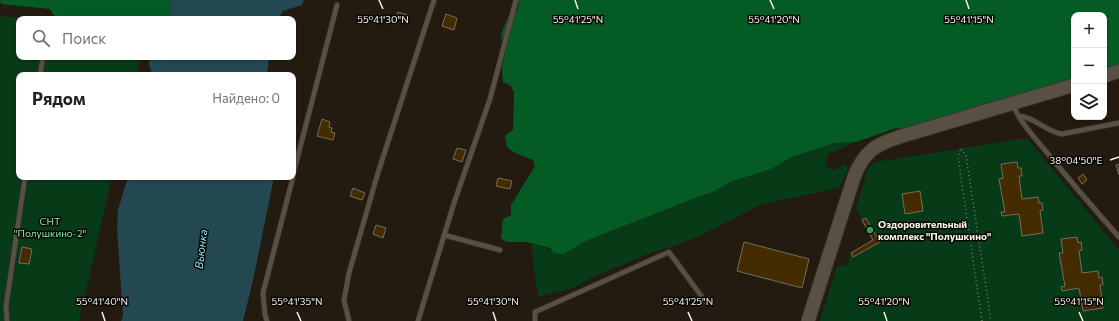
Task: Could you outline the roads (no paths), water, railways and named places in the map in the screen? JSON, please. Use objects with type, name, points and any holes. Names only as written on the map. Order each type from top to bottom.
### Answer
[{"type":"main road","points":[[1107,75],[1119,72]]},
{"type":"main road","points":[[808,321],[854,177],[866,154],[874,147],[892,139],[1071,86]]},
{"type":"lane","points":[[348,321],[344,300],[349,273],[377,176],[434,0]]},
{"type":"lane","points":[[418,321],[465,167],[490,99],[516,0]]},
{"type":"lane","points":[[296,164],[337,4]]},
{"type":"lane","points":[[40,72],[42,60]]},
{"type":"lane","points":[[1013,103],[1019,116],[1031,134],[1119,238]]},
{"type":"lane","points":[[1019,116],[1029,118],[1054,132],[1062,134],[1119,123]]},
{"type":"lane","points":[[7,321],[6,306],[25,180]]},
{"type":"lane","points":[[267,321],[263,293],[292,180]]},
{"type":"lane","points":[[444,235],[500,250]]},
{"type":"lane","points":[[535,321],[535,312],[669,252],[705,301]]},
{"type":"water","points":[[170,0],[304,0],[302,5],[283,11],[280,16],[169,16],[171,9]]},
{"type":"water","points":[[150,60],[269,60],[267,72],[151,72]]},
{"type":"water","name":"Вьюнка","points":[[127,180],[273,180],[254,276],[243,321],[121,321],[123,316],[117,229],[118,210]]},
{"type":"place","name":"Оздоровительный комплекс \"Полушкино\"","points":[[870,230]]},
{"type":"park label","name":"СНТ \"Полушкино-2\"","points":[[50,226]]}]
